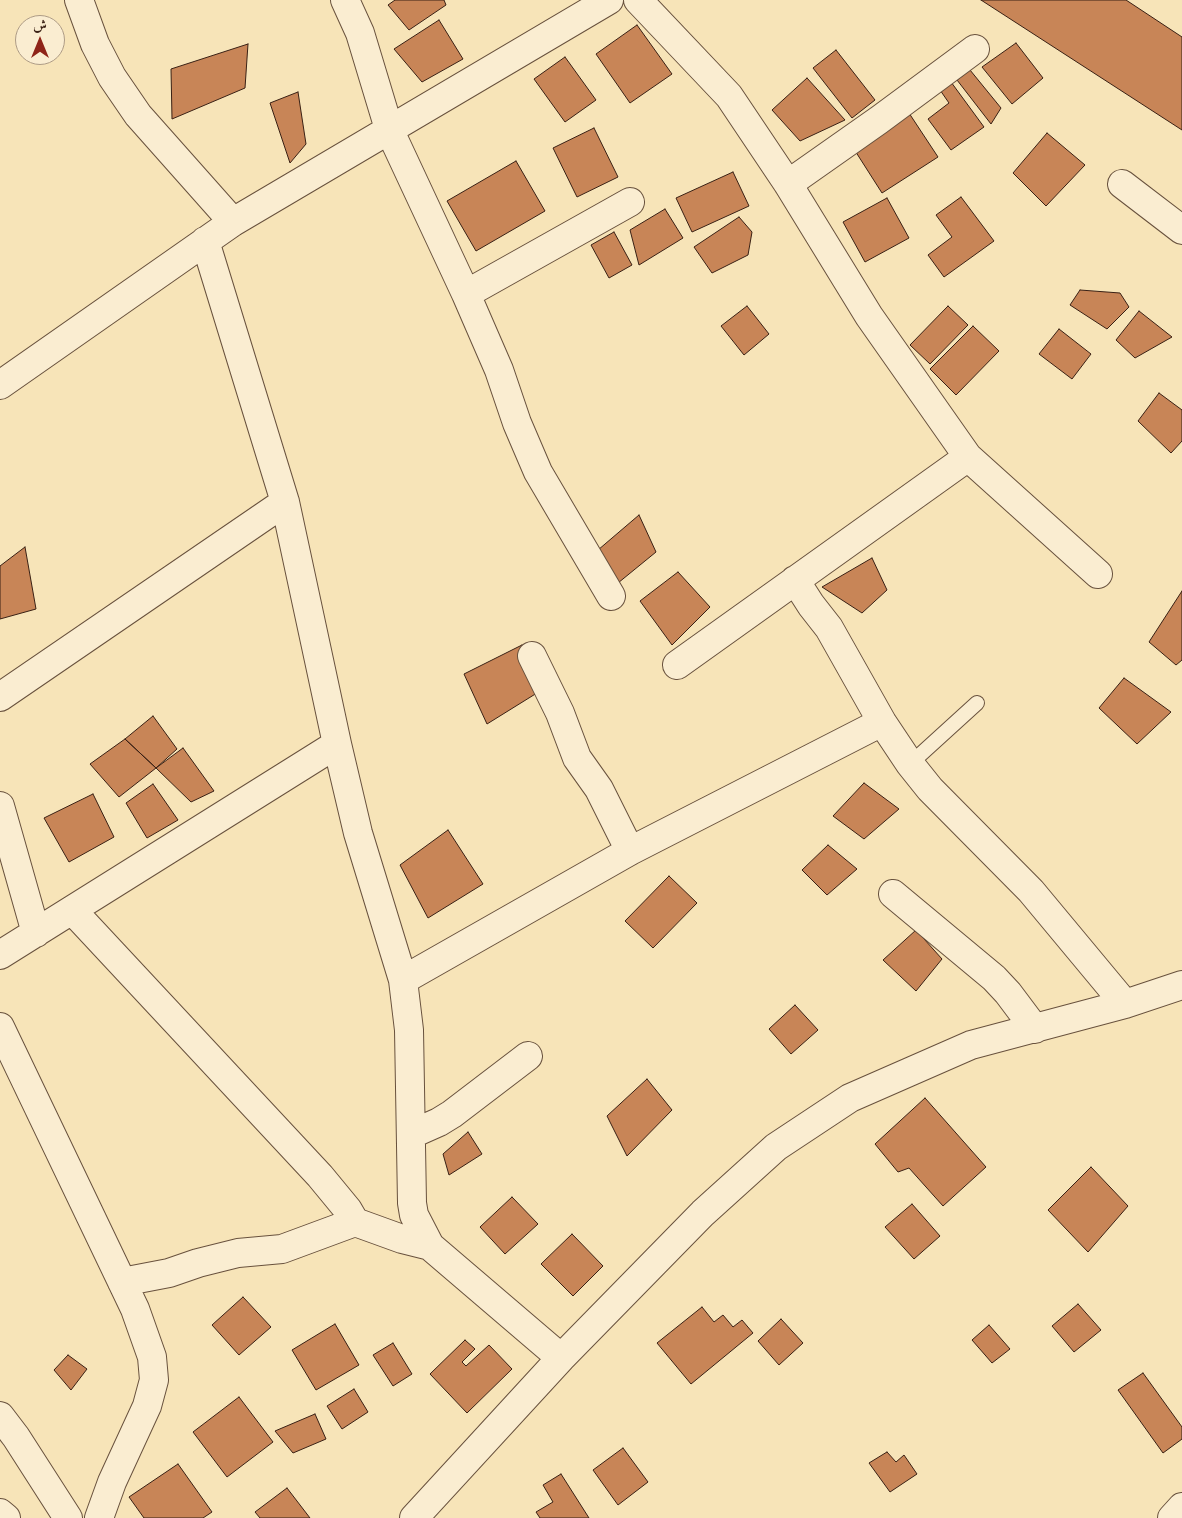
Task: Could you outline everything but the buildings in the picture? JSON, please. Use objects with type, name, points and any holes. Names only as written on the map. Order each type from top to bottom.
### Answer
[{"type":"street","points":[[79,0],[94,44],[112,77],[138,116],[233,222]]},
{"type":"street","points":[[345,0],[360,33],[388,129],[466,294],[499,370],[538,472],[611,596]]},
{"type":"street","points":[[0,385],[233,222],[609,0]]},
{"type":"street","points":[[638,0],[729,96],[788,184],[869,316],[968,457],[1098,574]]},
{"type":"street","points":[[788,184],[975,49]]},
{"type":"street","points":[[1122,184],[1182,230]]},
{"type":"street","points":[[466,294],[630,202]]},
{"type":"street","points":[[205,241],[285,502],[358,832],[403,980],[409,1030],[412,1203],[414,1215],[430,1246],[561,1358]]},
{"type":"street","points":[[676,666],[968,457]]},
{"type":"street","points":[[0,698],[285,502]]},
{"type":"street","points":[[795,580],[829,628],[882,722],[910,764],[930,789],[1031,891],[1125,1004]]},
{"type":"street","points":[[532,656],[560,713],[577,758],[599,789],[630,851]]},
{"type":"street","points":[[403,980],[630,851],[882,722]]},
{"type":"street","points":[[0,956],[337,744]]},
{"type":"street","points":[[0,806],[36,933]]},
{"type":"street","points":[[893,894],[994,978],[1035,1029]]},
{"type":"street","points":[[72,910],[320,1176],[348,1210],[355,1222],[402,1239],[430,1246]]},
{"type":"street","points":[[414,1518],[561,1358],[703,1213],[776,1147],[850,1098],[971,1045],[1125,1004],[1182,985]]},
{"type":"street","points":[[0,1027],[135,1309],[152,1357],[154,1380],[147,1406],[112,1482],[99,1518]]},
{"type":"street","points":[[412,1134],[452,1114],[528,1056]]},
{"type":"street","points":[[122,1282],[169,1274],[198,1263],[238,1253],[282,1249],[355,1222]]},
{"type":"street","points":[[0,1416],[68,1518]]},
{"type":"street","points":[[1172,1518],[1182,1507]]},
{"type":"street","points":[[0,1513],[6,1518]]},
{"type":"lane","points":[[910,764],[977,703]]}]
